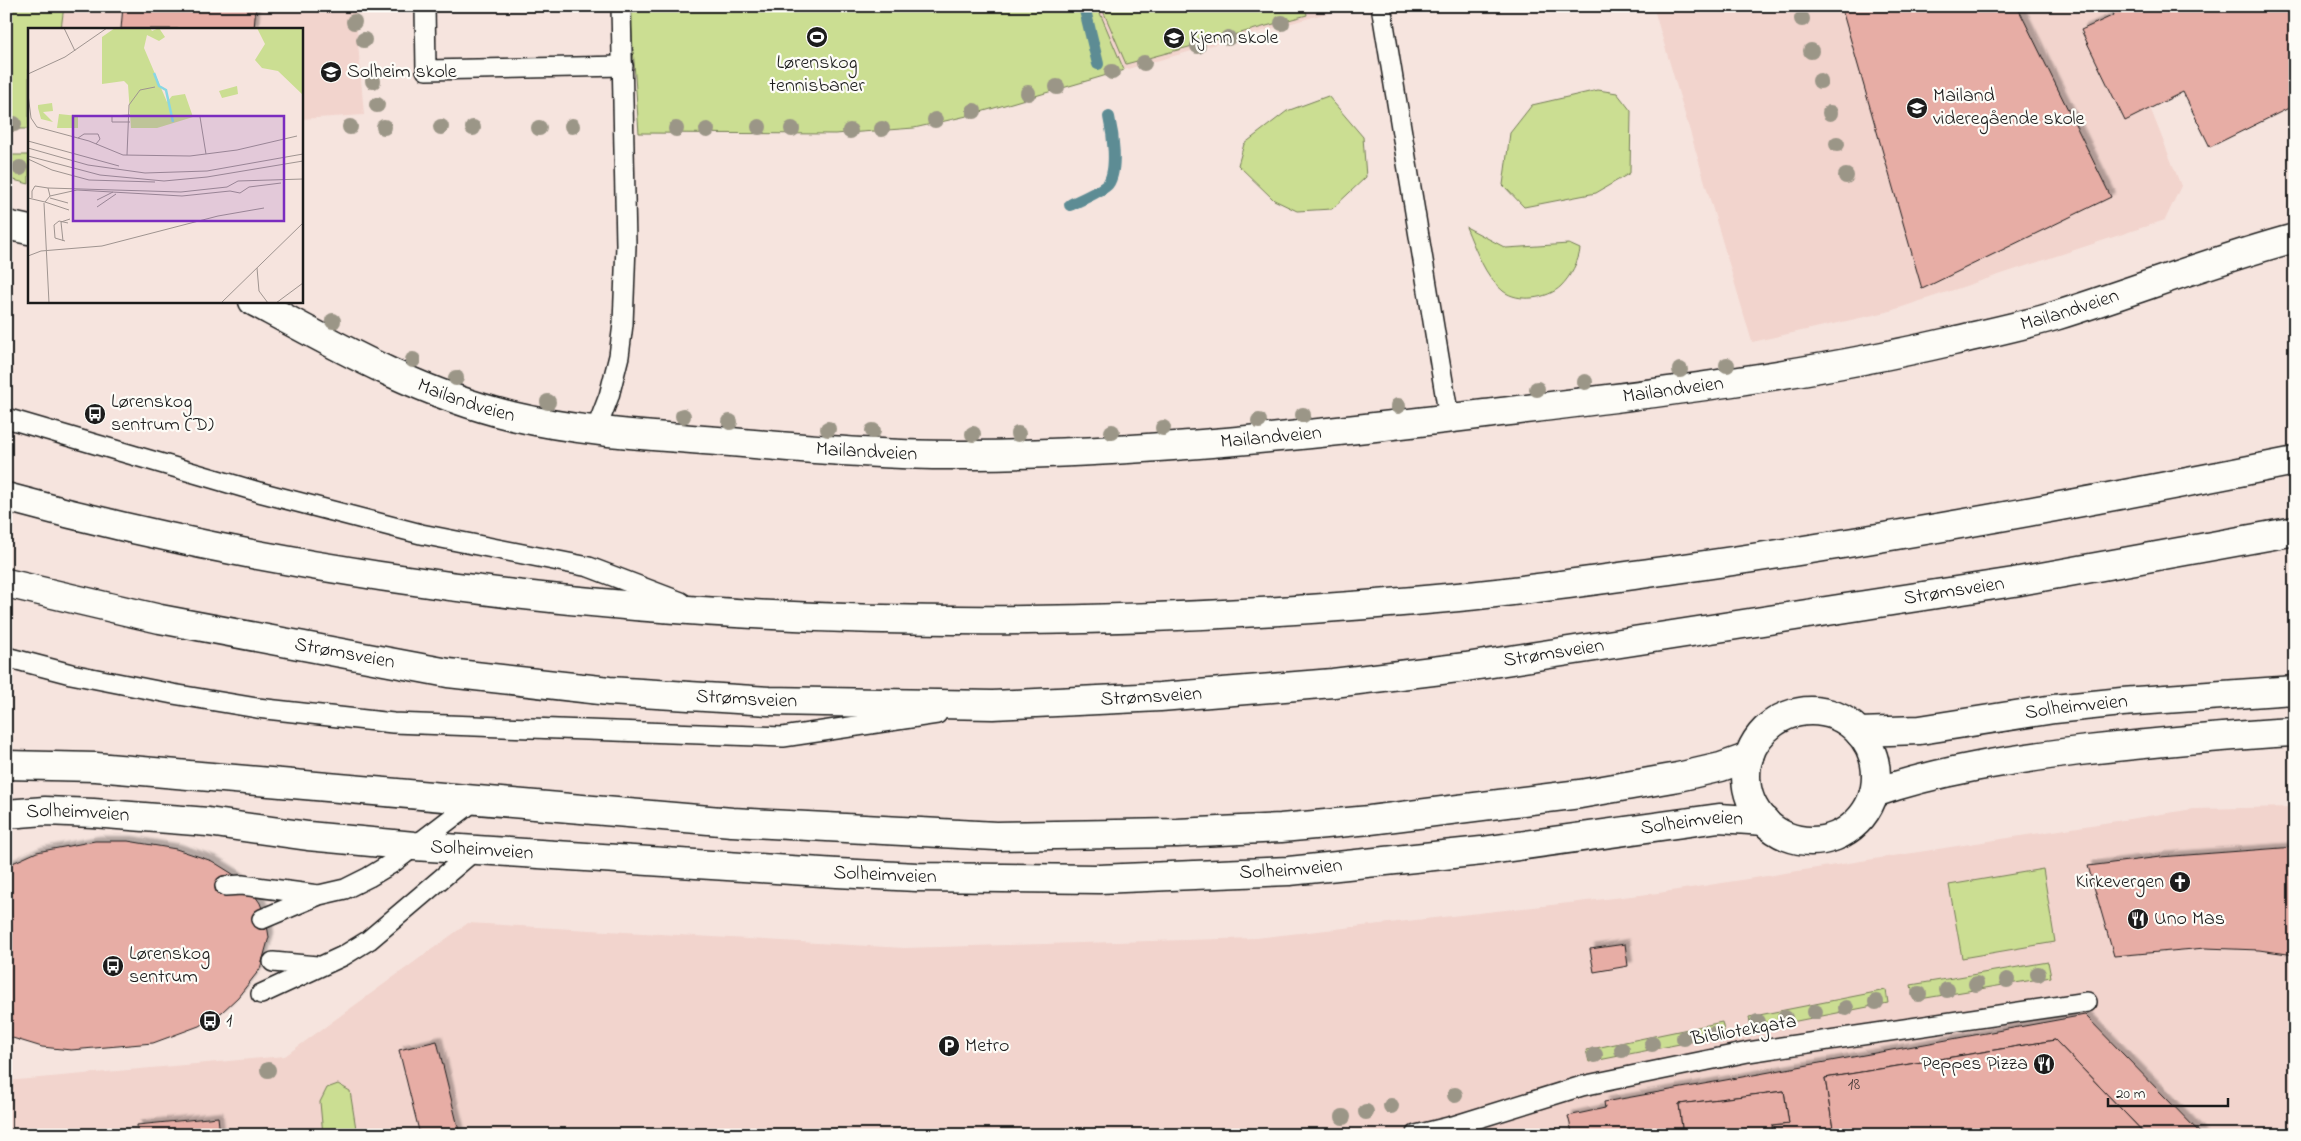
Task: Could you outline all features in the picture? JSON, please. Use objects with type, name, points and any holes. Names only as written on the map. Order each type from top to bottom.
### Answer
[{"type":"main road","points":[[6,225],[28,230]]},
{"type":"main road","name":"Mailandveien","points":[[256,302],[340,348],[456,400],[507,415],[553,425],[844,450],[967,455],[1184,446],[1449,418],[1728,384],[1868,360],[2053,316],[2243,252],[2295,238]]},
{"type":"main road","points":[[6,497],[173,538],[318,566],[564,601],[786,616],[1031,620],[1298,610],[1461,597],[1778,555],[1984,522],[2295,461]]},
{"type":"main road","name":"Strømsveien","points":[[6,583],[160,619],[448,673],[609,691],[769,701],[992,705],[1160,697],[1304,686],[1466,666],[2004,583],[2295,531]]},
{"type":"main road","name":"Solheimveien","points":[[1859,732],[1920,730],[2054,709],[2122,702],[2295,690]]},
{"type":"main road","points":[[1814,711],[1831,714],[1846,721],[1859,732],[1872,755],[1876,781],[1874,793],[1862,817],[1839,835],[1808,841],[1782,834],[1765,821],[1755,807],[1748,791],[1746,774],[1749,757],[1756,742],[1767,729],[1781,719],[1797,713],[1814,711]]},
{"type":"main road","points":[[1874,793],[1950,771],[2047,755],[2192,739],[2295,732]]},
{"type":"main road","points":[[6,765],[96,767],[732,822],[996,836],[1177,833],[1281,828],[1470,809],[1678,777],[1721,767],[1749,757]]},
{"type":"main road","name":"Solheimveien","points":[[6,814],[45,811],[140,816],[414,846],[917,877],[1154,878],[1289,871],[1384,862],[1719,818],[1765,821]]},
{"type":"lane","points":[[425,6],[426,70],[623,66]]},
{"type":"lane","points":[[596,430],[613,380],[619,356],[623,324],[626,245],[621,6]]},
{"type":"lane","points":[[1382,12],[1449,418]]},
{"type":"lane","points":[[6,418],[259,492],[392,526],[589,567],[703,610]]},
{"type":"lane","points":[[6,658],[71,674],[182,696],[257,708],[393,723],[784,737],[992,705]]},
{"type":"lane","points":[[262,919],[370,878],[474,801]]},
{"type":"lane","points":[[261,994],[317,966],[343,956],[369,940],[475,850]]},
{"type":"lane","points":[[225,886],[242,885],[319,896]]},
{"type":"lane","points":[[273,962],[317,966]]},
{"type":"lane","name":"Bibliotekgata","points":[[1416,1135],[1453,1126],[1582,1086],[1748,1052],[2087,1002]]},
{"type":"shaded area","name":"Solheim skole","points":[[6,6],[355,6],[364,115],[302,119],[302,28],[28,28],[28,129],[6,129]]},
{"type":"shaded area","name":"Kjenn skole","points":[[1097,6],[1352,6],[1124,70]]},
{"type":"shaded area","name":"Mailand videregående skole","points":[[1653,6],[2110,6],[2181,186],[2165,220],[1887,312],[1752,342]]},
{"type":"shaded area","points":[[2295,807],[2295,1135],[6,1135],[6,1081],[285,1056],[468,923],[904,948],[1256,938],[1658,893],[2193,809]]},
{"type":"green space","points":[[6,6],[64,6],[61,28],[28,28],[28,129],[6,129]]},
{"type":"green space","points":[[630,6],[1097,6],[1124,70],[967,116],[914,128],[835,134],[639,133]]},
{"type":"green space","name":"Kjenn skole","points":[[1101,6],[1305,6],[1307,15],[1126,64]]},
{"type":"green space","points":[[1598,90],[1617,93],[1631,111],[1630,173],[1596,193],[1524,207],[1503,185],[1510,133],[1532,105]]},
{"type":"green space","points":[[1328,96],[1363,137],[1366,177],[1332,209],[1297,211],[1274,200],[1238,165],[1244,144],[1287,111]]},
{"type":"green space","points":[[6,155],[28,155],[28,184],[6,178]]},
{"type":"green space","points":[[1466,227],[1506,248],[1569,244],[1580,249],[1579,254],[1571,274],[1561,286],[1549,294],[1533,298],[1517,297],[1503,291],[1491,278],[1481,262]]},
{"type":"green space","points":[[2043,869],[2055,942],[1962,958],[1949,885]]},
{"type":"green space","points":[[2048,962],[2051,977],[1914,1000],[1911,985]]},
{"type":"green space","points":[[1886,990],[1888,1003],[1751,1030],[1749,1017]]},
{"type":"green space","points":[[1722,1022],[1725,1035],[1589,1062],[1586,1050]]},
{"type":"green space","points":[[338,1084],[350,1091],[357,1135],[323,1135],[320,1102],[327,1088]]},
{"type":"building","points":[[123,6],[256,6],[254,28],[121,28]]},
{"type":"building","name":"Mailand videregående skole","points":[[1841,6],[2017,6],[2111,197],[1922,289]]},
{"type":"building","points":[[2110,6],[2295,6],[2295,105],[2210,147],[2183,92],[2125,121],[2081,30],[2114,15]]},
{"type":"building","points":[[95,841],[128,841],[176,849],[212,861],[236,876],[251,890],[260,903],[266,919],[269,937],[260,969],[238,997],[222,1012],[199,1026],[153,1043],[71,1050],[42,1047],[6,1036],[6,866],[37,852]]},
{"type":"building","points":[[2295,847],[2295,955],[2259,950],[2205,948],[2114,956],[2088,866],[2160,857]]},
{"type":"building","points":[[1625,944],[1628,966],[1594,972],[1590,949]]},
{"type":"building","points":[[2085,1015],[2202,1135],[2146,1135],[2055,1040],[1825,1078],[1834,1135],[1773,1135],[1772,1126],[1789,1124],[1784,1091],[1679,1104],[1683,1135],[1562,1135],[1572,1132],[1568,1116],[1605,1108],[1604,1102]]},
{"type":"building","points":[[2055,1040],[2146,1135],[1834,1135],[1825,1078]]},
{"type":"building","points":[[437,1041],[460,1135],[420,1135],[399,1050]]},
{"type":"building","points":[[1784,1091],[1789,1124],[1772,1126],[1773,1135],[1683,1135],[1679,1104]]},
{"type":"building","points":[[218,1117],[220,1135],[138,1135],[137,1125]]},
{"type":"waterway","points":[[1084,6],[1098,64]]},
{"type":"waterway","points":[[1070,205],[1101,190],[1108,184],[1111,178],[1114,152],[1109,117]]},
{"type":"place","name":"Lørenskog tennisbaner","points":[[817,37]]},
{"type":"place","name":"Kjenn skole","points":[[1174,38]]},
{"type":"place","name":"Solheim skole","points":[[331,72]]},
{"type":"place","name":"Mailand videregående skole","points":[[1917,108]]},
{"type":"place","name":"Lørenskog sentrum (D)","points":[[95,414]]},
{"type":"place","name":"Kirkevergen","points":[[2180,882]]},
{"type":"place","name":"Uno Mas","points":[[2138,919]]},
{"type":"place","name":"Lørenskog sentrum","points":[[113,966]]},
{"type":"place","name":"1","points":[[210,1021]]},
{"type":"place","name":"Metro","points":[[949,1046]]},
{"type":"place","name":"Peppes Pizza","points":[[2044,1064]]}]
